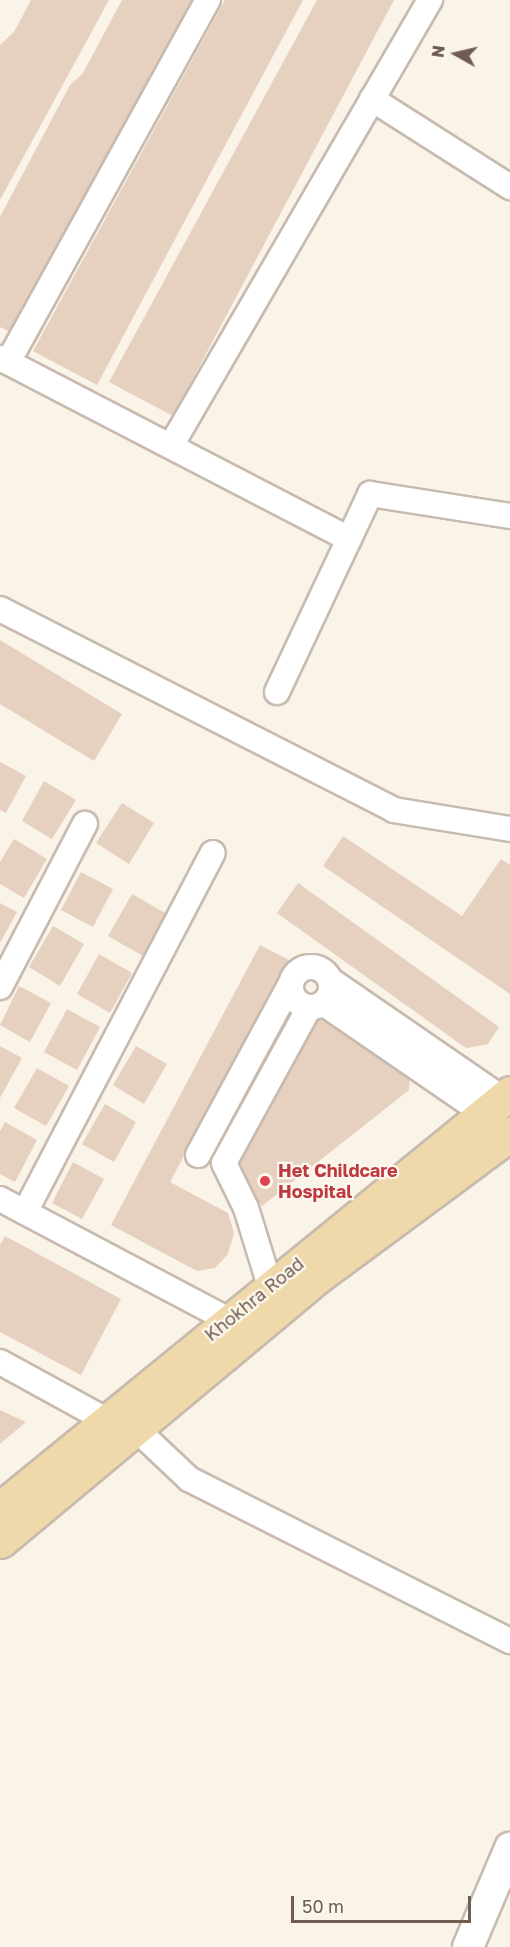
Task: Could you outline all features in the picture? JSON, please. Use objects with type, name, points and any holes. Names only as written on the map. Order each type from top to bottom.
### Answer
[{"type":"main road","name":"Khokhra Road","points":[[0,1541],[229,1320],[499,1101]]},
{"type":"main road","name":"Khokhra Road","points":[[0,1509],[121,1424],[510,1134]]},
{"type":"street","points":[[208,0],[4,360],[172,444],[349,539]]},
{"type":"street","points":[[172,444],[430,0]]},
{"type":"street","points":[[372,99],[510,186]]},
{"type":"street","points":[[277,692],[370,494],[510,516]]},
{"type":"street","points":[[0,609],[394,810],[510,829]]},
{"type":"street","points":[[0,987],[85,824]]},
{"type":"street","points":[[25,1212],[213,853]]},
{"type":"street","points":[[198,1155],[291,983],[305,967],[320,968],[321,997],[224,1163],[246,1208],[270,1286]]},
{"type":"street","points":[[291,983],[294,998],[321,997],[499,1101]]},
{"type":"street","points":[[0,1199],[229,1320]]},
{"type":"street","points":[[0,1362],[121,1424],[189,1479],[510,1641]]},
{"type":"street","points":[[468,1947],[510,1848]]},
{"type":"building","points":[[31,0],[109,0],[0,200],[0,45],[14,32]]},
{"type":"building","points":[[122,0],[199,0],[18,336],[0,327],[0,217],[70,85],[83,73]]},
{"type":"building","points":[[225,0],[303,0],[97,385],[33,351]]},
{"type":"building","points":[[317,0],[394,0],[173,416],[109,382]]},
{"type":"building","points":[[0,640],[122,714],[94,761],[0,704]]},
{"type":"building","points":[[0,762],[26,776],[6,813],[0,810]]},
{"type":"building","points":[[44,781],[76,800],[52,839],[22,821]]},
{"type":"building","points":[[122,803],[154,823],[129,864],[96,843]]},
{"type":"building","points":[[343,836],[462,916],[501,859],[510,865],[510,994],[323,866]]},
{"type":"building","points":[[14,839],[47,859],[24,898],[0,884],[0,862]]},
{"type":"building","points":[[81,872],[113,889],[93,927],[61,910]]},
{"type":"building","points":[[298,883],[499,1027],[488,1044],[466,1048],[277,913]]},
{"type":"building","points":[[132,894],[167,914],[143,956],[108,936]]},
{"type":"building","points":[[0,903],[17,912],[0,943]]},
{"type":"building","points":[[53,926],[84,944],[60,986],[29,967]]},
{"type":"building","points":[[260,945],[289,960],[170,1182],[228,1213],[234,1233],[228,1254],[215,1268],[197,1271],[111,1225]]},
{"type":"building","points":[[99,954],[132,973],[110,1013],[77,994]]},
{"type":"building","points":[[19,986],[51,1003],[30,1042],[0,1025]]},
{"type":"building","points":[[309,1008],[410,1076],[409,1090],[262,1206],[226,1160]]},
{"type":"building","points":[[67,1009],[100,1027],[77,1070],[44,1052]]},
{"type":"building","points":[[0,1046],[22,1058],[0,1098]]},
{"type":"building","points":[[136,1046],[167,1064],[144,1104],[113,1085]]},
{"type":"building","points":[[37,1068],[69,1086],[46,1126],[14,1108]]},
{"type":"building","points":[[105,1104],[136,1122],[114,1162],[82,1144]]},
{"type":"building","points":[[5,1122],[37,1140],[15,1182],[0,1174],[0,1131]]},
{"type":"building","points":[[73,1162],[104,1179],[82,1219],[52,1203]]},
{"type":"building","points":[[5,1236],[121,1299],[81,1375],[0,1332],[0,1245]]},
{"type":"building","points":[[0,1410],[26,1422],[0,1444]]},
{"type":"place","name":"Het Childcare Hospital","points":[[265,1181]]}]
